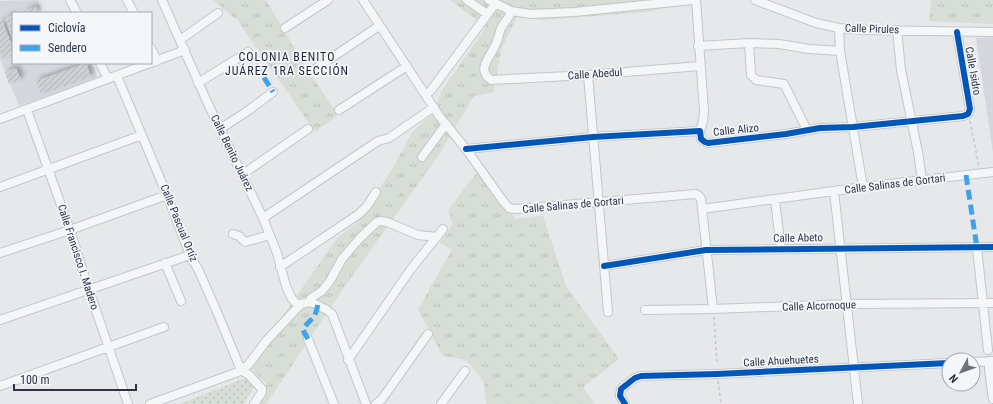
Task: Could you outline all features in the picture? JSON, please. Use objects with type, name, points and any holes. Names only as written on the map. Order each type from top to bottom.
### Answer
[{"type":"street","points":[[70,0],[76,12]]},
{"type":"street","points":[[127,0],[133,12]]},
{"type":"street","name":"Calle Benito Juárez","points":[[162,0],[185,50],[198,83],[263,218],[286,286],[290,295],[298,306]]},
{"type":"street","points":[[285,28],[328,0]]},
{"type":"street","name":"Calle Salinas de Gortari","points":[[362,0],[446,124],[509,208],[516,209],[600,203],[696,194],[701,199],[702,209],[863,187],[993,172]]},
{"type":"street","points":[[467,0],[487,14]]},
{"type":"street","points":[[426,95],[487,14],[492,2],[511,11],[531,14],[695,0],[704,111],[700,131]]},
{"type":"street","name":"Calle Pirules","points":[[755,0],[816,23],[839,28],[993,32]]},
{"type":"street","name":"Calle Abedul","points":[[511,11],[509,17],[501,28],[494,49],[485,66],[484,71],[486,76],[491,80],[588,75],[700,66]]},
{"type":"street","points":[[180,40],[218,13]]},
{"type":"street","points":[[312,71],[379,26]]},
{"type":"street","points":[[839,28],[840,51],[863,187]]},
{"type":"street","points":[[897,30],[901,70],[918,152],[922,180]]},
{"type":"street","name":"Calle Isidro","points":[[957,32],[970,109],[968,114]]},
{"type":"street","points":[[698,46],[749,43],[779,44],[809,49],[840,51]]},
{"type":"street","points":[[749,43],[751,75],[756,80],[784,84],[807,130]]},
{"type":"street","points":[[152,50],[157,61]]},
{"type":"street","points":[[152,63],[185,50]]},
{"type":"street","points":[[198,83],[248,52]]},
{"type":"street","points":[[100,64],[108,79]]},
{"type":"street","points":[[0,119],[149,64]]},
{"type":"street","points":[[339,110],[407,66]]},
{"type":"street","points":[[588,75],[608,312]]},
{"type":"street","name":"Calle Pascual Ortíz","points":[[118,76],[190,255],[199,271],[241,370]]},
{"type":"street","points":[[220,129],[273,92]]},
{"type":"street","points":[[263,218],[378,141],[389,138],[434,107]]},
{"type":"street","name":"Calle Francisco I. Madero","points":[[26,110],[70,230],[128,404]]},
{"type":"street","name":"Calle Alizo","points":[[466,149],[593,137],[700,131],[701,139],[708,143],[831,127],[853,127],[963,116],[968,114]]},
{"type":"street","points":[[422,157],[446,124]]},
{"type":"street","points":[[243,174],[308,129]]},
{"type":"street","points":[[0,187],[142,135]]},
{"type":"street","points":[[834,191],[858,404]]},
{"type":"street","points":[[280,267],[359,214],[367,206],[376,192]]},
{"type":"street","points":[[0,253],[70,230],[167,195]]},
{"type":"street","points":[[774,200],[781,248]]},
{"type":"street","points":[[702,209],[713,310]]},
{"type":"street","points":[[309,302],[311,298],[322,291],[330,281],[342,259],[375,223],[380,221],[418,235],[437,237]]},
{"type":"street","points":[[348,360],[410,269],[443,229]]},
{"type":"street","points":[[233,234],[239,236],[245,242],[270,235]]},
{"type":"street","name":"Calle Abeto","points":[[604,266],[706,250],[781,248],[993,247]]},
{"type":"street","points":[[977,248],[988,350]]},
{"type":"street","points":[[0,320],[190,255]]},
{"type":"street","points":[[165,264],[180,301]]},
{"type":"street","points":[[150,404],[241,370],[298,306],[309,302],[318,304],[331,312],[366,404]]},
{"type":"street","name":"Calle Alcornoque","points":[[645,310],[713,310],[847,304],[993,303]]},
{"type":"street","points":[[0,386],[164,327]]},
{"type":"street","points":[[376,404],[382,399],[428,334]]},
{"type":"street","points":[[308,340],[334,404]]},
{"type":"street","points":[[981,362],[991,361],[993,399]]},
{"type":"street","name":"Calle Ahuehuetes","points":[[625,404],[620,396],[620,392],[622,388],[638,376],[717,374],[941,363]]},
{"type":"street","points":[[241,370],[249,375],[262,389],[262,392],[254,404]]},
{"type":"street","points":[[441,404],[465,371]]},
{"type":"path","points":[[968,114],[981,173]]},
{"type":"path","points":[[713,310],[717,374],[721,404]]},
{"type":"shaded area","points":[[38,0],[43,12],[12,12],[12,64],[92,64],[98,79],[19,106],[0,59],[0,1]]},
{"type":"shaded area","points":[[993,37],[993,153],[976,38]]},
{"type":"green space","points":[[213,0],[266,0],[305,66],[338,115],[315,132],[238,21]]},
{"type":"green space","points":[[450,0],[697,0],[648,12],[543,20],[517,17],[501,50],[494,92],[474,96],[438,156],[345,286],[266,404],[254,404],[267,384],[248,366],[337,238],[358,222],[392,169],[413,131],[434,113],[441,92],[486,27]]},
{"type":"green space","points":[[931,0],[993,0],[993,24],[929,21]]},
{"type":"green space","points":[[478,171],[516,219],[543,216],[566,286],[619,359],[583,387],[595,404],[486,404],[484,382],[466,360],[443,356],[418,309],[452,250],[440,243],[453,224],[448,210]]},
{"type":"green space","points":[[245,378],[255,386],[243,404],[180,404]]},
{"type":"building","points":[[36,7],[38,12],[23,12]]},
{"type":"building","points":[[12,15],[12,38],[5,18]]},
{"type":"building","points":[[0,21],[2,21],[12,45],[12,54],[3,59],[0,52]]},
{"type":"building","points":[[89,64],[87,65],[91,77],[41,94],[36,81],[81,65]]},
{"type":"building","points":[[16,68],[21,80],[9,84],[5,72]]},
{"type":"marked path","points":[[248,52],[273,92]]},
{"type":"marked path","points":[[966,175],[977,248]]},
{"type":"marked path","points":[[308,339],[303,330],[307,323],[314,317],[318,304]]},
{"type":"cycle path","points":[[466,149],[593,137],[700,131],[701,139],[708,143],[786,134],[820,128],[853,127],[963,116],[968,114],[970,109],[957,32]]},
{"type":"cycle path","points":[[604,266],[706,250],[993,247]]},
{"type":"cycle path","points":[[625,404],[620,396],[621,389],[635,378],[641,376],[941,363]]},
{"type":"district","name":"COLONIA BENITO JUÁREZ 1RA SECCIÓN","points":[[287,64]]}]
